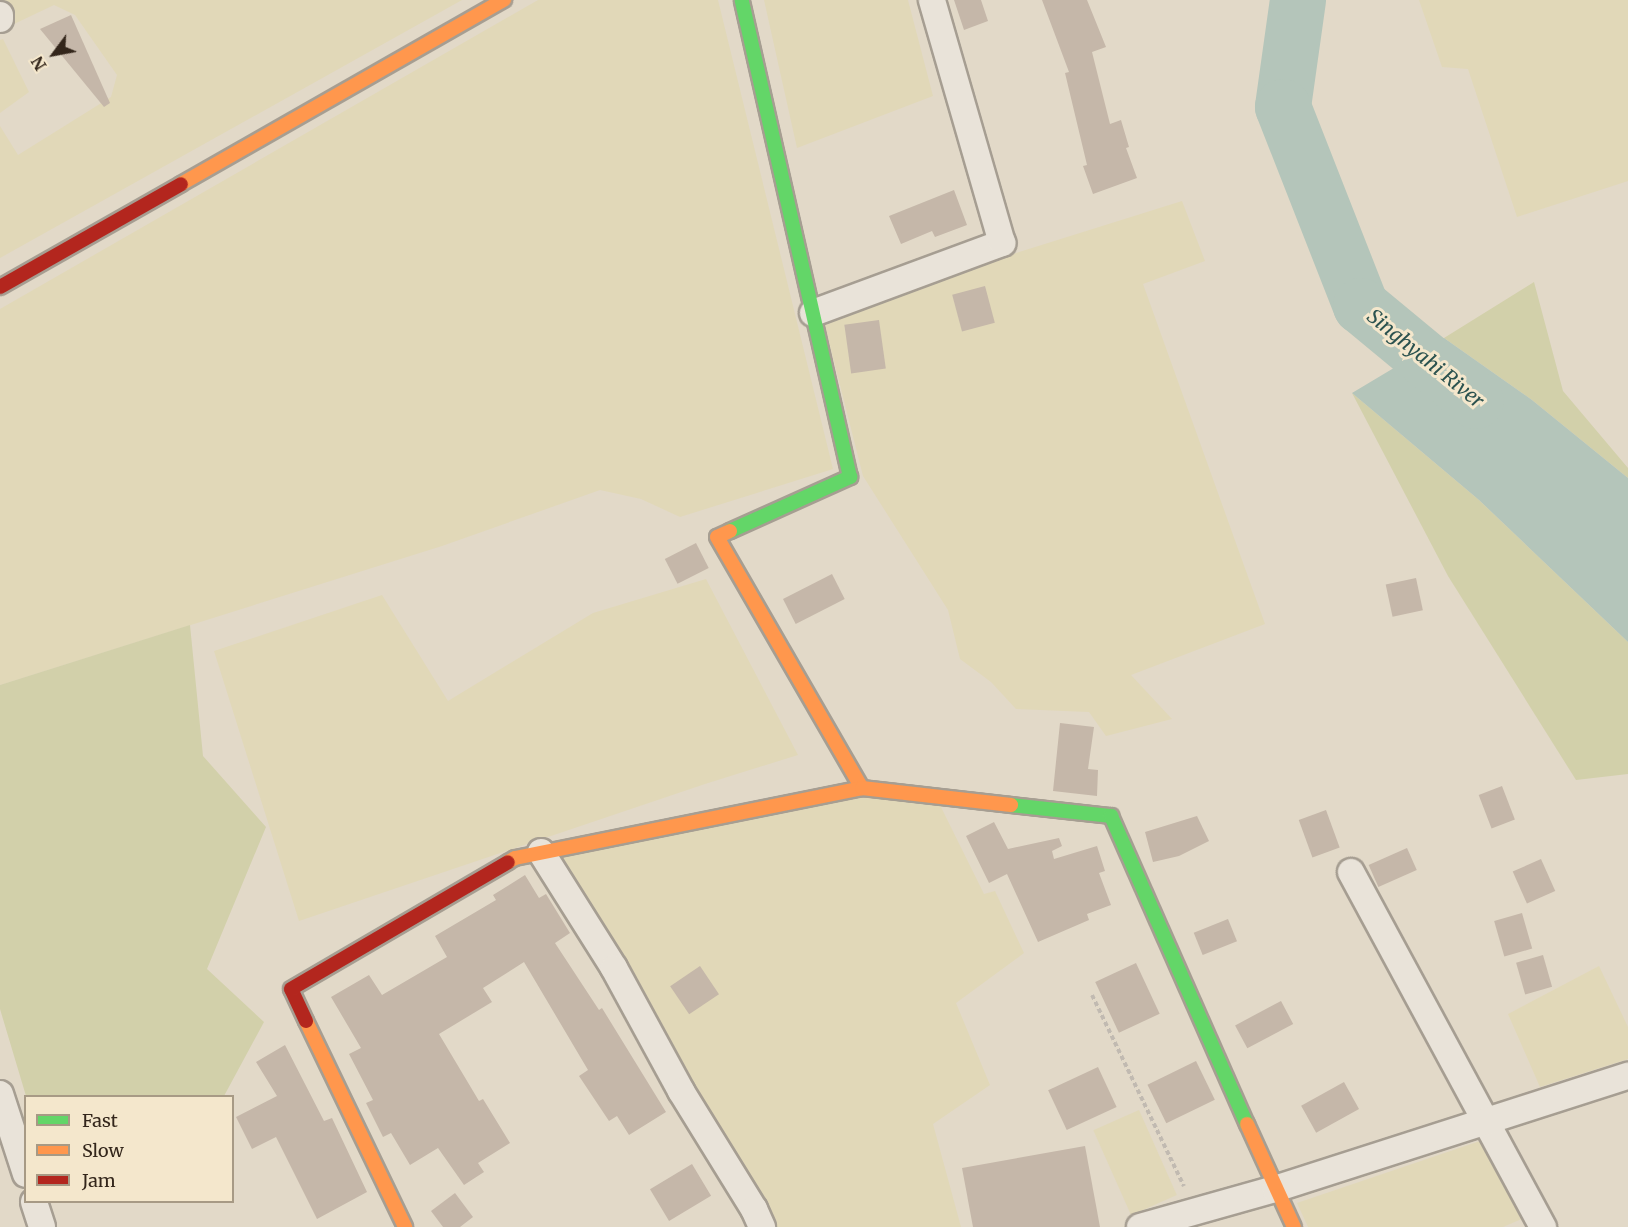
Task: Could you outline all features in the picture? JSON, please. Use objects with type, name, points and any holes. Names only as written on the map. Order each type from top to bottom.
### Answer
[{"type":"street","points":[[0,287],[475,7],[504,0]]},
{"type":"street","points":[[742,0],[850,477],[717,537],[862,788]]},
{"type":"street","points":[[813,313],[1002,243],[932,0]]},
{"type":"street","points":[[405,1227],[291,989],[515,858],[862,788],[1112,816],[1275,1189],[1294,1227]]},
{"type":"street","points":[[540,852],[614,968],[681,1091],[754,1209],[762,1227]]},
{"type":"street","points":[[1351,872],[1543,1227]]},
{"type":"street","points":[[1140,1227],[1275,1189],[1628,1076]]},
{"type":"street","points":[[0,1094],[24,1168]]},
{"type":"street","points":[[34,1203],[42,1227]]},
{"type":"path","points":[[1092,995],[1196,1211]]},
{"type":"shaded area","points":[[1,0],[462,0],[0,258],[0,126],[18,155],[111,97],[117,75],[75,15],[54,5],[14,24]]},
{"type":"shaded area","points":[[538,0],[718,0],[833,469],[680,517],[641,499],[600,490],[442,546],[0,685],[0,309]]},
{"type":"shaded area","points":[[764,0],[908,0],[933,96],[797,148]]},
{"type":"shaded area","points":[[1419,0],[1628,0],[1628,181],[1517,217],[1468,69],[1442,67]]},
{"type":"shaded area","points":[[3,39],[29,92],[0,113],[0,40]]},
{"type":"shaded area","points":[[1182,201],[1205,261],[1143,284],[1265,624],[1131,675],[1172,719],[1106,736],[1089,712],[1016,709],[991,682],[960,659],[948,610],[863,476],[822,314]]},
{"type":"shaded area","points":[[1534,282],[1563,391],[1628,468],[1628,478],[1532,400],[1444,338]]},
{"type":"shaded area","points":[[1352,393],[1479,500],[1628,642],[1628,774],[1576,780],[1448,576]]},
{"type":"shaded area","points":[[706,579],[798,755],[705,784],[299,921],[214,651],[382,595],[448,701],[593,613]]},
{"type":"shaded area","points":[[190,625],[203,756],[266,827],[207,969],[264,1022],[225,1095],[26,1095],[0,1009],[0,685]]},
{"type":"shaded area","points":[[862,788],[936,797],[984,894],[995,891],[1024,953],[956,1003],[990,1085],[933,1124],[961,1227],[762,1227],[541,852]]},
{"type":"shaded area","points":[[1599,966],[1628,1027],[1628,1059],[1540,1087],[1508,1014]]},
{"type":"shaded area","points":[[1139,1110],[1177,1195],[1131,1215],[1093,1130]]},
{"type":"shaded area","points":[[1480,1141],[1524,1218],[1503,1227],[1308,1227],[1297,1203]]},
{"type":"water","points":[[1444,338],[1532,400],[1628,478],[1628,642],[1479,500],[1352,393]]},
{"type":"building","points":[[954,0],[981,0],[988,21],[964,30]]},
{"type":"building","points":[[1042,0],[1087,0],[1106,47],[1092,52],[1110,124],[1121,120],[1129,147],[1126,148],[1137,178],[1093,194],[1083,166],[1087,165],[1065,73],[1069,72]]},
{"type":"building","points":[[71,15],[110,103],[104,107],[40,29]]},
{"type":"building","points":[[954,190],[967,225],[935,237],[932,231],[901,244],[889,216]]},
{"type":"building","points":[[985,286],[995,323],[962,332],[952,295]]},
{"type":"building","points":[[879,320],[886,369],[851,373],[844,325]]},
{"type":"building","points":[[696,543],[709,568],[678,584],[665,559]]},
{"type":"building","points":[[832,574],[845,599],[796,624],[783,599]]},
{"type":"building","points":[[1416,578],[1423,610],[1393,617],[1386,584]]},
{"type":"building","points":[[1060,723],[1094,727],[1088,769],[1098,770],[1097,796],[1053,791]]},
{"type":"building","points":[[1502,786],[1515,820],[1492,829],[1479,795]]},
{"type":"building","points":[[1326,810],[1340,848],[1312,858],[1299,820]]},
{"type":"building","points":[[1197,816],[1209,841],[1179,856],[1153,862],[1145,832]]},
{"type":"building","points":[[994,822],[1008,849],[1059,838],[1062,846],[1052,851],[1054,859],[1097,846],[1105,871],[1099,873],[1111,905],[1087,914],[1089,920],[1038,942],[1007,874],[989,883],[966,836]]},
{"type":"building","points":[[1407,848],[1417,870],[1378,887],[1369,865]]},
{"type":"building","points":[[1541,859],[1555,891],[1527,904],[1513,872]]},
{"type":"building","points":[[525,875],[539,898],[546,894],[570,933],[555,943],[599,1010],[602,1008],[666,1112],[629,1135],[617,1116],[609,1121],[579,1076],[588,1070],[524,962],[483,988],[492,1002],[439,1034],[479,1101],[483,1099],[510,1143],[478,1163],[484,1172],[464,1185],[438,1148],[410,1165],[391,1133],[383,1137],[366,1103],[373,1100],[349,1054],[361,1048],[331,997],[369,975],[382,995],[447,957],[435,936],[496,900],[493,895]]},
{"type":"building","points":[[1522,913],[1532,949],[1504,957],[1494,921]]},
{"type":"building","points":[[1228,919],[1237,941],[1203,955],[1194,933]]},
{"type":"building","points":[[1543,955],[1552,987],[1525,994],[1516,963]]},
{"type":"building","points":[[1136,963],[1160,1014],[1119,1033],[1095,982]]},
{"type":"building","points":[[700,966],[719,994],[689,1014],[670,986]]},
{"type":"building","points":[[1281,1001],[1293,1024],[1247,1048],[1235,1025]]},
{"type":"building","points":[[285,1045],[324,1121],[332,1118],[367,1192],[317,1219],[276,1137],[252,1149],[236,1117],[277,1096],[256,1062]]},
{"type":"building","points":[[1196,1061],[1215,1100],[1166,1123],[1147,1085]]},
{"type":"building","points":[[1098,1067],[1117,1107],[1067,1130],[1048,1090]]},
{"type":"building","points":[[1344,1082],[1359,1109],[1316,1133],[1301,1106]]},
{"type":"building","points":[[1085,1146],[1100,1227],[973,1227],[962,1168]]},
{"type":"building","points":[[692,1164],[711,1196],[669,1221],[650,1189]]},
{"type":"building","points":[[455,1193],[473,1217],[460,1227],[443,1227],[431,1211]]},
{"type":"waterway","name":"Singhyahi River","points":[[1298,0],[1283,107],[1361,306],[1476,401]]},
{"type":"traffic: fast","points":[[730,531],[850,477],[742,0]]},
{"type":"traffic: fast","points":[[1011,805],[1111,816],[1247,1124]]},
{"type":"traffic: slow","points":[[181,184],[504,0]]},
{"type":"traffic: slow","points":[[730,531],[717,537],[862,788]]},
{"type":"traffic: slow","points":[[508,862],[515,858],[862,788],[1011,805]]},
{"type":"traffic: slow","points":[[306,1021],[405,1227]]},
{"type":"traffic: slow","points":[[1247,1124],[1294,1227]]},
{"type":"traffic: jam","points":[[0,287],[181,184]]},
{"type":"traffic: jam","points":[[306,1021],[291,989],[508,862]]}]
